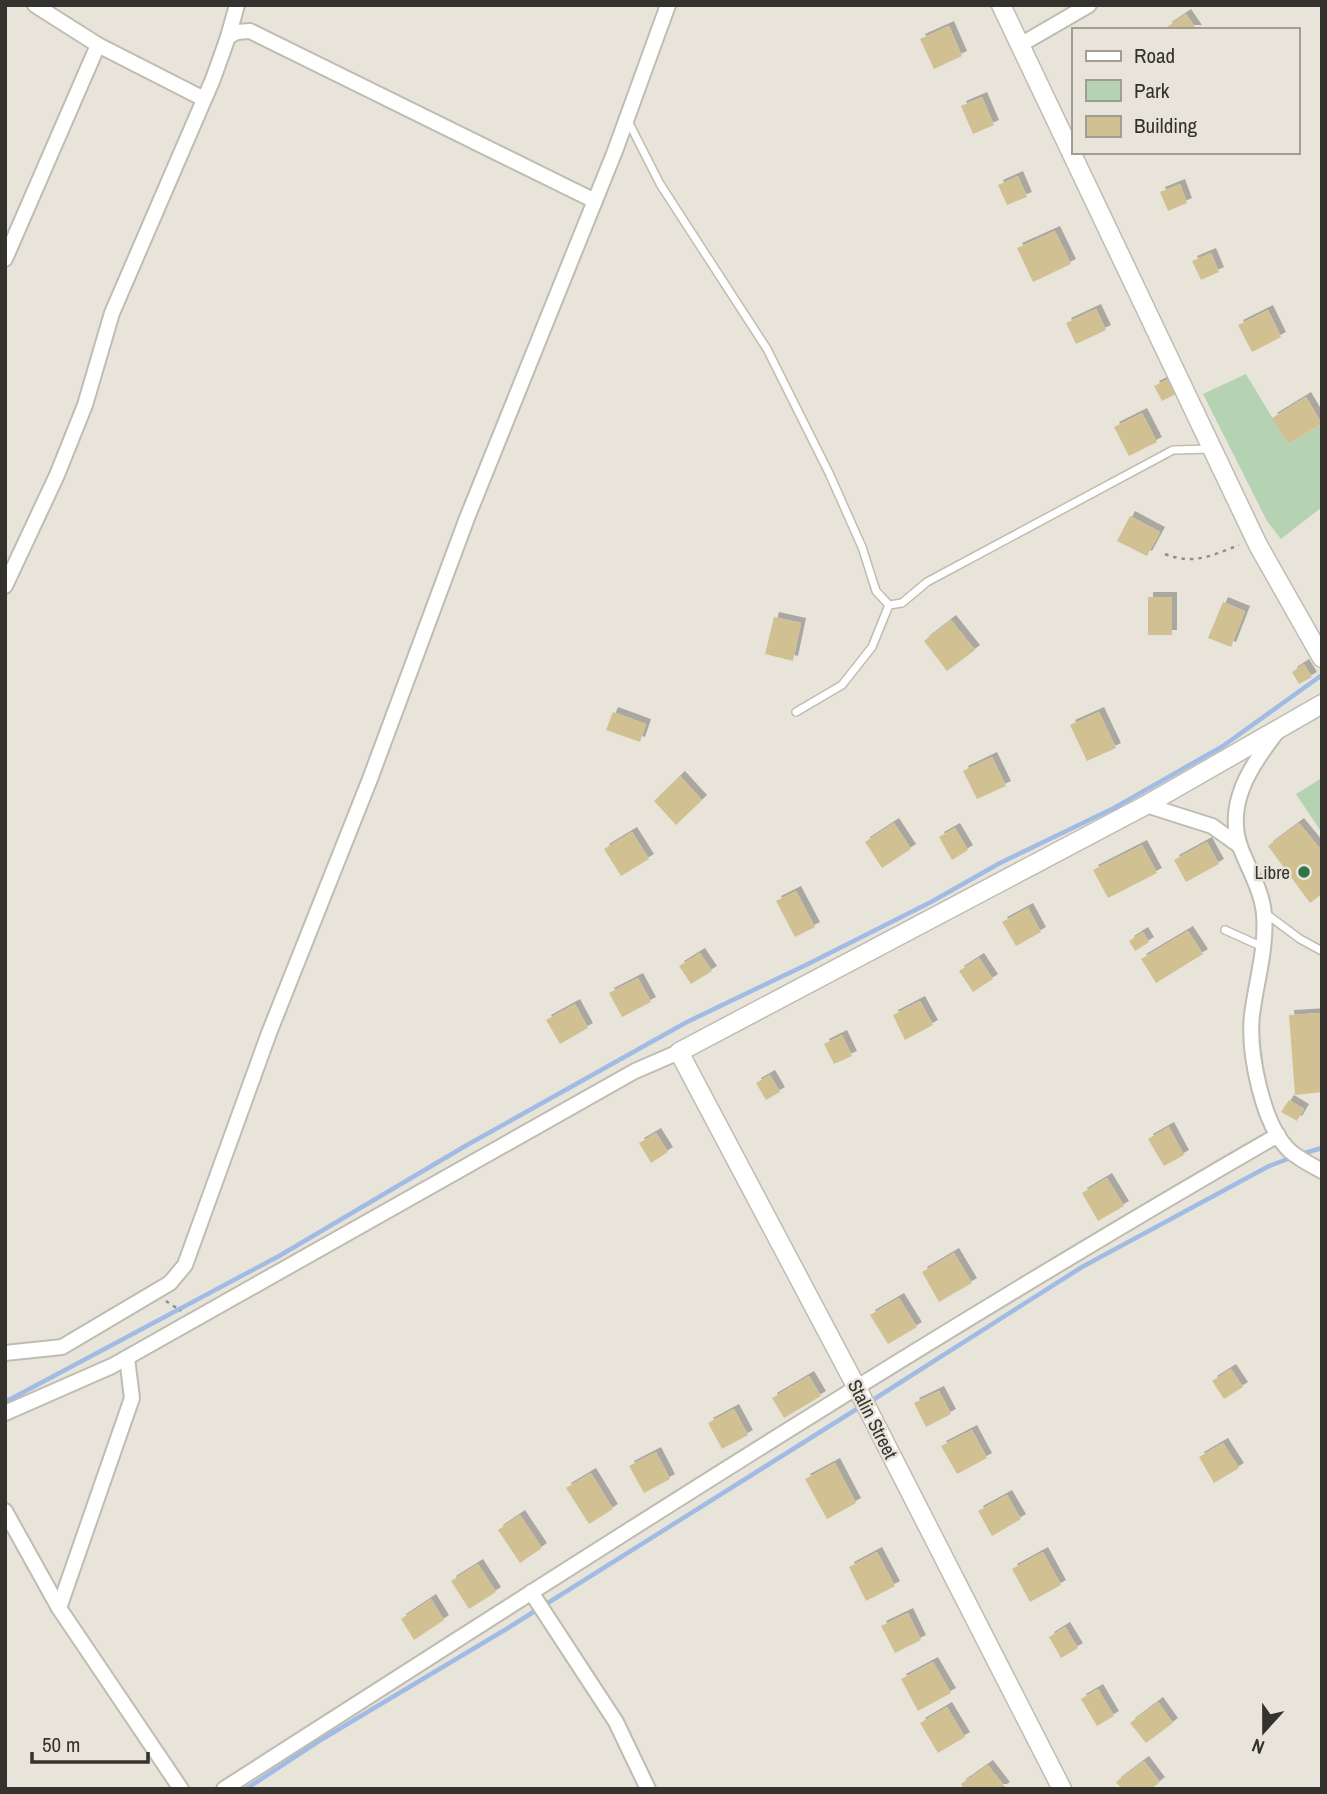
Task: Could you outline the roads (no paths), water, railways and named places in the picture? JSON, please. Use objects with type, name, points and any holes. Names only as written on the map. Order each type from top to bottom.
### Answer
[{"type":"street","points":[[35,5],[97,45],[204,99]]},
{"type":"street","points":[[5,586],[85,405],[112,313],[204,99],[228,37],[237,5]]},
{"type":"street","points":[[5,1353],[62,1347],[170,1283],[185,1265],[269,1033],[370,779],[467,518],[627,120],[668,5]]},
{"type":"street","points":[[1001,5],[1255,538],[1320,650]]},
{"type":"street","points":[[1020,46],[1089,5]]},
{"type":"street","points":[[228,37],[237,32],[250,31],[595,201]]},
{"type":"street","points":[[5,259],[97,45]]},
{"type":"street","points":[[5,1413],[127,1358],[635,1071],[679,1052],[1146,805],[1322,704]]},
{"type":"street","points":[[1278,731],[1244,781],[1235,827],[1264,913],[1263,947],[1252,1016],[1251,1054],[1263,1102],[1278,1135],[1289,1151],[1322,1171]]},
{"type":"street","points":[[1146,805],[1212,826],[1240,846]]},
{"type":"street","name":"Stalin Street","points":[[679,1052],[857,1388],[1062,1789]]},
{"type":"street","points":[[224,1789],[531,1592],[857,1388],[1141,1213],[1278,1135]]},
{"type":"street","points":[[59,1608],[132,1398],[127,1358]]},
{"type":"street","points":[[5,1511],[59,1608],[181,1789]]},
{"type":"street","points":[[531,1592],[616,1721],[648,1789]]},
{"type":"lane","points":[[627,120],[660,184],[767,349],[829,473],[862,547],[876,591],[889,605],[902,603],[928,582],[1173,450],[1212,449]]},
{"type":"lane","points":[[796,712],[842,685],[872,647],[889,605]]},
{"type":"lane","points":[[1264,913],[1322,951]]},
{"type":"lane","points":[[1225,930],[1263,947]]},
{"type":"waterway","points":[[5,1402],[279,1256],[467,1145],[687,1022],[808,964],[931,902],[1000,863],[1114,808],[1223,746],[1322,675]]},
{"type":"waterway","points":[[1301,1154],[1322,1148]]},
{"type":"waterway","points":[[868,1403],[1082,1267],[1269,1166],[1293,1157]]},
{"type":"waterway","points":[[246,1789],[319,1741],[508,1628],[860,1407]]},
{"type":"place","name":"Libre","points":[[1304,872]]}]
